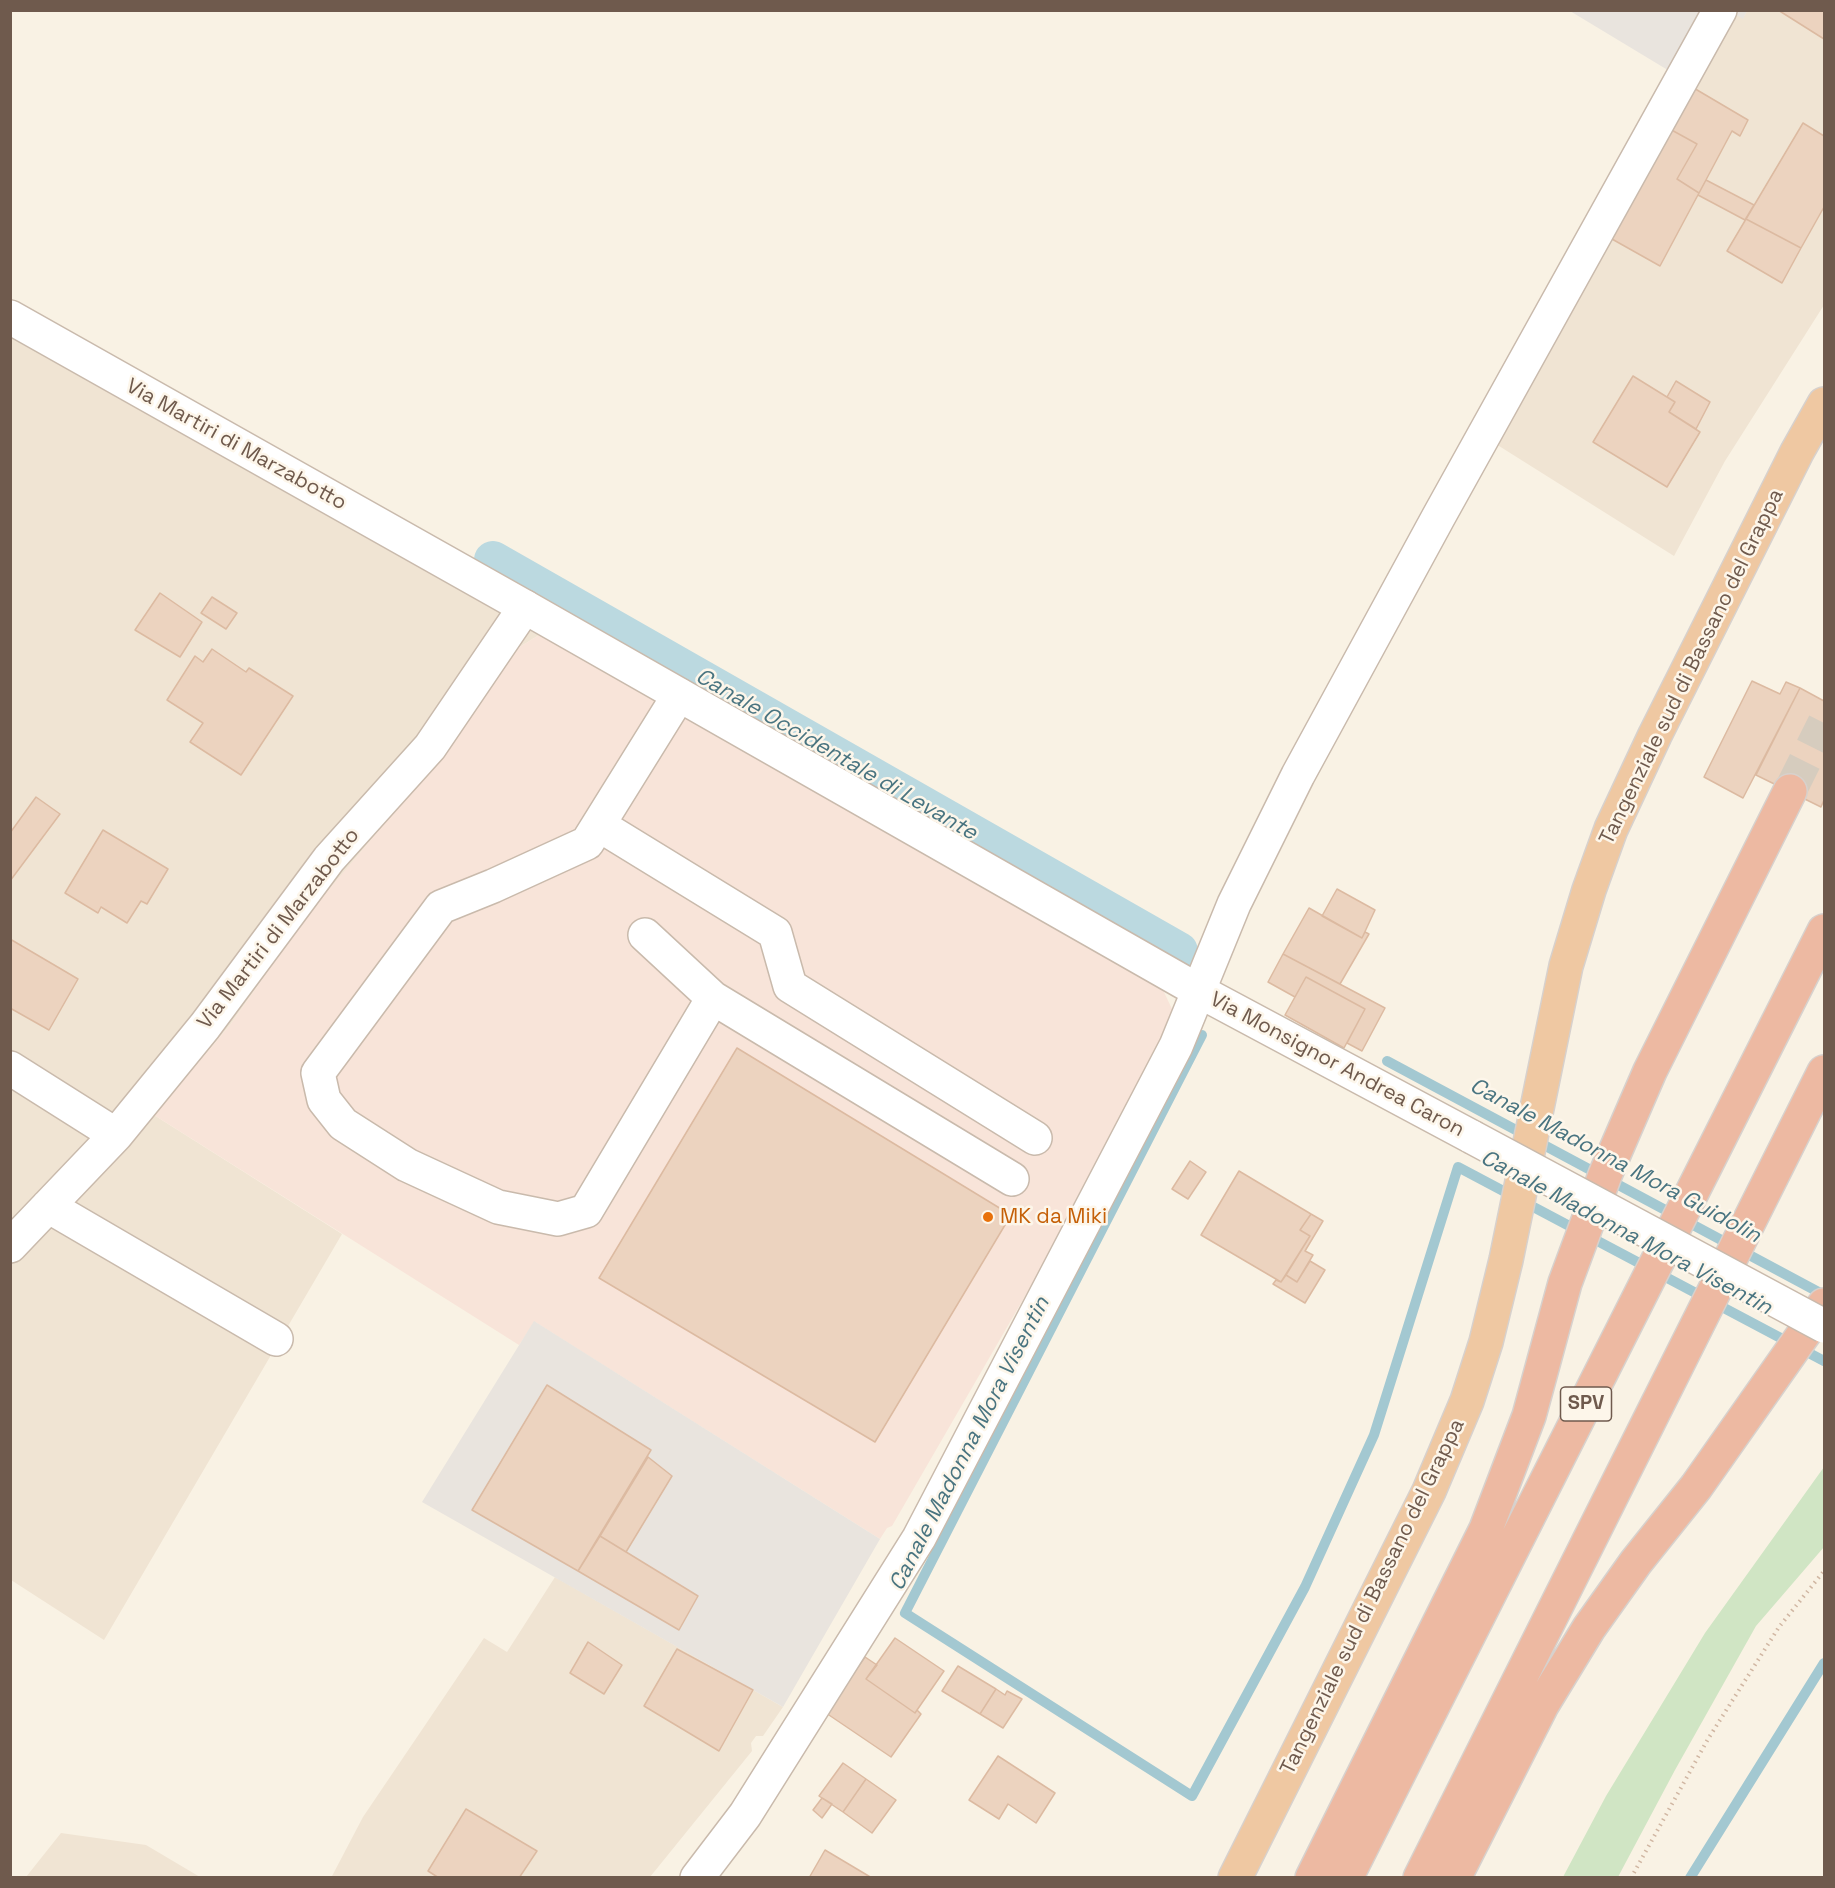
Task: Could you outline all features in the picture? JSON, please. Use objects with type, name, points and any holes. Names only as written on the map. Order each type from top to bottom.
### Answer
[{"type":"highway","name":"Tangenziale sud di Bassano del Grappa","points":[[1235,1878],[1429,1491],[1467,1401],[1486,1342],[1501,1281],[1566,966],[1588,890],[1611,829],[1655,735],[1797,452],[1824,404]]},
{"type":"highway","name":"SPV","points":[[1312,1878],[1486,1529],[1529,1416],[1565,1282],[1605,1175],[1650,1071],[1790,791]]},
{"type":"highway","name":"SPV","points":[[1346,1878],[1824,931]]},
{"type":"highway","points":[[1420,1878],[1824,1072]]},
{"type":"highway","points":[[1454,1878],[1542,1705],[1589,1628],[1636,1562],[1696,1487],[1824,1305]]},
{"type":"street","points":[[697,1878],[745,1815],[919,1538],[1176,1046],[1234,904],[1298,775],[1438,516],[1720,10]]},
{"type":"street","name":"Via Martiri di Marzabotto","points":[[10,317],[1199,991]]},
{"type":"street","name":"Via Martiri di Marzabotto","points":[[10,1246],[116,1135],[205,1026],[329,859],[430,747],[525,607]]},
{"type":"street","points":[[679,695],[587,843],[441,908],[318,1072],[324,1100],[343,1124],[408,1165],[498,1207],[558,1219],[586,1211],[713,998]]},
{"type":"street","points":[[599,825],[775,933],[790,987],[1035,1138]]},
{"type":"street","points":[[645,935],[713,998],[1012,1179]]},
{"type":"street","name":"Via Monsignor Andrea Caron","points":[[1199,991],[1824,1326]]},
{"type":"street","points":[[10,1068],[116,1135]]},
{"type":"street","points":[[48,1206],[276,1339]]},
{"type":"path","points":[[1631,1878],[1713,1730],[1779,1627],[1824,1571]]},
{"type":"shaded area","points":[[1570,11],[1747,11],[1743,19],[1733,13],[1676,75]]},
{"type":"shaded area","points":[[1747,11],[1824,11],[1824,305],[1725,461],[1674,556],[1472,429],[1733,12],[1743,18]]},
{"type":"shaded area","points":[[10,337],[539,635],[518,648],[467,722],[425,776],[309,914],[230,1025],[154,1115],[342,1234],[104,1640],[11,1580]]},
{"type":"shaded area","points":[[539,635],[1153,982],[1162,988],[1173,1011],[1161,1061],[892,1526],[887,1528],[880,1539],[535,1322],[519,1345],[154,1115],[230,1025],[308,914],[425,776],[467,722],[518,648]]},
{"type":"shaded area","points":[[534,1321],[880,1539],[783,1707],[422,1502]]},
{"type":"shaded area","points":[[555,1577],[783,1707],[763,1736],[756,1736],[751,1743],[752,1751],[650,1877],[331,1878],[363,1817],[484,1638],[507,1652]]},
{"type":"shaded area","points":[[61,1833],[146,1845],[200,1877],[26,1877]]},
{"type":"green space","points":[[1824,1467],[1824,1547],[1756,1626],[1618,1877],[1563,1877],[1606,1796],[1705,1633]]},
{"type":"building","points":[[1778,10],[1824,10],[1824,39]]},
{"type":"building","points":[[1692,87],[1748,120],[1740,136],[1732,131],[1699,193],[1677,179],[1697,144],[1668,128]]},
{"type":"building","points":[[1803,123],[1824,136],[1824,207],[1801,248],[1746,219]]},
{"type":"building","points":[[1668,128],[1697,144],[1677,179],[1699,193],[1660,266],[1603,234]]},
{"type":"building","points":[[1706,180],[1754,205],[1745,220],[1698,195]]},
{"type":"building","points":[[1746,219],[1801,248],[1782,283],[1727,251]]},
{"type":"building","points":[[1633,376],[1675,402],[1669,412],[1700,432],[1667,487],[1593,442]]},
{"type":"building","points":[[1676,381],[1710,402],[1696,429],[1669,412],[1675,402],[1667,397]]},
{"type":"building","points":[[160,593],[202,622],[180,657],[135,630]]},
{"type":"building","points":[[212,597],[237,613],[226,629],[201,613]]},
{"type":"building","points":[[212,649],[246,672],[249,668],[293,696],[241,775],[190,742],[203,723],[167,700],[195,656],[203,662]]},
{"type":"building","points":[[1752,681],[1780,694],[1786,682],[1800,688],[1743,798],[1704,777]]},
{"type":"building","points":[[1800,688],[1824,701],[1824,800],[1821,807],[1756,775]]},
{"type":"building","points":[[36,797],[60,814],[10,881],[10,833]]},
{"type":"building","points":[[103,830],[168,869],[147,904],[141,901],[127,923],[101,907],[98,913],[65,893]]},
{"type":"building","points":[[1337,889],[1375,910],[1362,938],[1322,916]]},
{"type":"building","points":[[1309,908],[1362,938],[1365,932],[1369,934],[1340,984],[1283,954]]},
{"type":"building","points":[[10,939],[78,979],[49,1030],[10,1008]]},
{"type":"building","points":[[1283,954],[1385,1008],[1362,1051],[1347,1043],[1365,1009],[1306,977],[1295,997],[1268,982]]},
{"type":"building","points":[[1306,977],[1365,1009],[1344,1048],[1285,1015]]},
{"type":"building","points":[[737,1048],[1011,1215],[875,1442],[599,1278]]},
{"type":"building","points":[[1190,1161],[1206,1172],[1188,1199],[1172,1189]]},
{"type":"building","points":[[1239,1171],[1311,1214],[1300,1230],[1310,1236],[1281,1282],[1201,1235]]},
{"type":"building","points":[[1311,1214],[1323,1221],[1305,1251],[1313,1255],[1297,1282],[1286,1275],[1310,1236],[1300,1230]]},
{"type":"building","points":[[1310,1261],[1325,1270],[1305,1303],[1273,1284],[1276,1280],[1281,1282],[1286,1275],[1297,1282]]},
{"type":"building","points":[[547,1385],[651,1450],[578,1571],[472,1510]]},
{"type":"building","points":[[648,1457],[672,1476],[626,1552],[600,1536]]},
{"type":"building","points":[[600,1536],[698,1596],[679,1630],[578,1571]]},
{"type":"building","points":[[895,1638],[944,1671],[915,1713],[866,1679]]},
{"type":"building","points":[[588,1642],[622,1665],[604,1694],[570,1673]]},
{"type":"building","points":[[677,1649],[753,1690],[719,1751],[644,1706]]},
{"type":"building","points":[[865,1657],[877,1665],[866,1679],[915,1713],[917,1710],[921,1714],[891,1757],[826,1713]]},
{"type":"building","points":[[958,1666],[996,1689],[980,1714],[942,1691]]},
{"type":"building","points":[[996,1689],[1005,1695],[1007,1691],[1022,1699],[1003,1728],[980,1714]]},
{"type":"building","points":[[998,1756],[1055,1793],[1036,1823],[1008,1804],[999,1819],[969,1800]]},
{"type":"building","points":[[843,1763],[866,1779],[843,1812],[819,1796]]},
{"type":"building","points":[[866,1779],[896,1800],[872,1833],[843,1812]]},
{"type":"building","points":[[822,1798],[832,1804],[822,1818],[813,1810]]},
{"type":"building","points":[[466,1809],[537,1851],[519,1878],[439,1878],[428,1871]]},
{"type":"building","points":[[825,1850],[872,1878],[809,1878]]},
{"type":"waterway","name":"Canale Occidentale di Levante","points":[[493,560],[1179,951]]},
{"type":"waterway","name":"Canale Madonna Mora Visentin","points":[[1202,1035],[905,1613],[1192,1796],[1305,1587],[1374,1435],[1458,1167],[1824,1361]]},
{"type":"waterway","name":"Canale Madonna Mora Guidolin","points":[[1387,1061],[1824,1295]]},
{"type":"waterway","name":"Canale Madonna Mora Visentin","points":[[1690,1878],[1824,1663]]},
{"type":"tunnel","points":[[1790,791],[1824,723]]},
{"type":"place","name":"MK da Miki","points":[[988,1217]]}]
